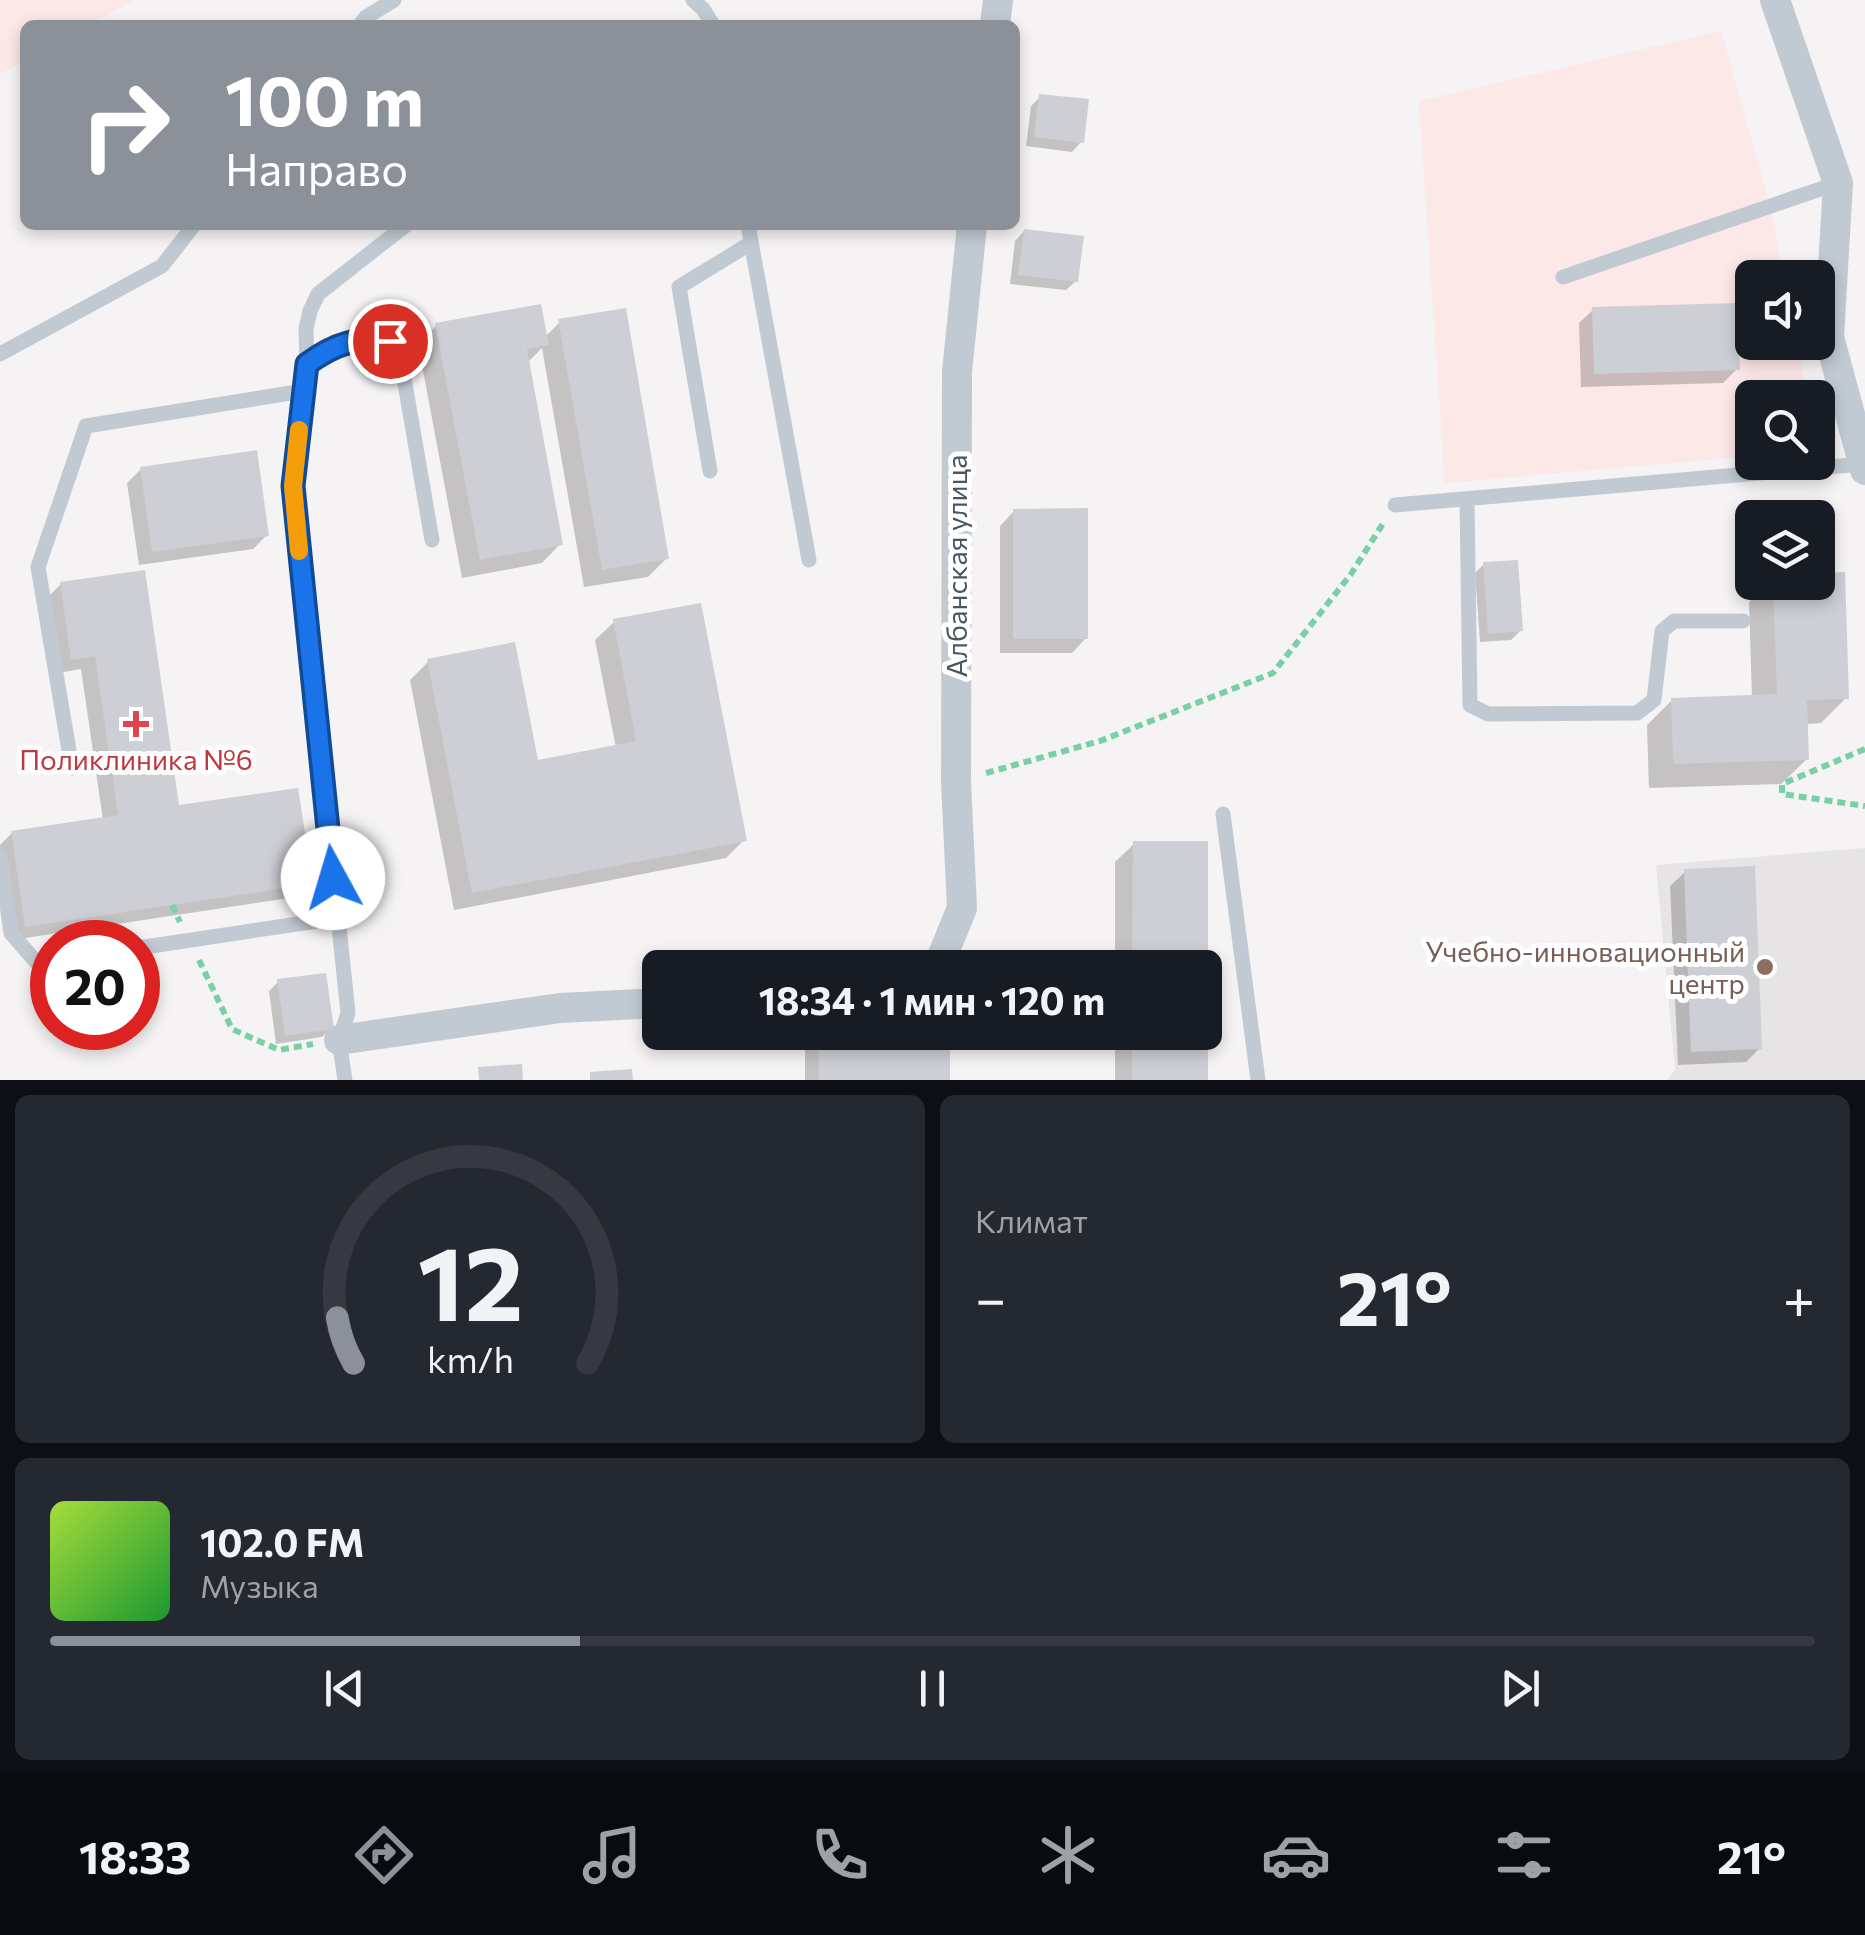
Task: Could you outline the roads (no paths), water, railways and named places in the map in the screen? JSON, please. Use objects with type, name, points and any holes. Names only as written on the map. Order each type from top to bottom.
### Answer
[{"type":"street","points":[[1775,0],[1852,180],[1829,337],[1864,467]]},
{"type":"street","name":"Албанская улица","points":[[945,950],[962,908],[956,782],[957,372],[971,230]]},
{"type":"street","points":[[339,1040],[560,1008],[642,1004]]},
{"type":"lane","points":[[364,20],[394,0]]},
{"type":"lane","points":[[693,0],[710,20]]},
{"type":"lane","points":[[1563,278],[1852,180]]},
{"type":"lane","points":[[0,354],[162,266],[190,230]]},
{"type":"lane","points":[[345,1080],[339,1040],[348,1014],[293,486],[310,312],[318,294],[400,230]]},
{"type":"lane","points":[[749,230],[809,560]]},
{"type":"lane","points":[[710,471],[679,287],[752,243]]},
{"type":"lane","points":[[307,364],[329,348],[362,338],[390,341],[400,356],[432,540]]},
{"type":"lane","points":[[72,768],[38,567],[86,426],[304,391]]},
{"type":"lane","points":[[1395,505],[1864,467]]},
{"type":"lane","points":[[1467,499],[1470,705],[1488,714],[1637,713],[1654,700],[1662,631],[1674,622],[1742,620]]},
{"type":"lane","points":[[1223,814],[1258,1080]]},
{"type":"lane","points":[[0,856],[11,933],[30,956]]},
{"type":"lane","points":[[160,945],[337,918]]},
{"type":"place","name":"Поликлиника №6","points":[[136,724]]},
{"type":"place","name":"Учебно-инновационный центр","points":[[1765,967]]}]
